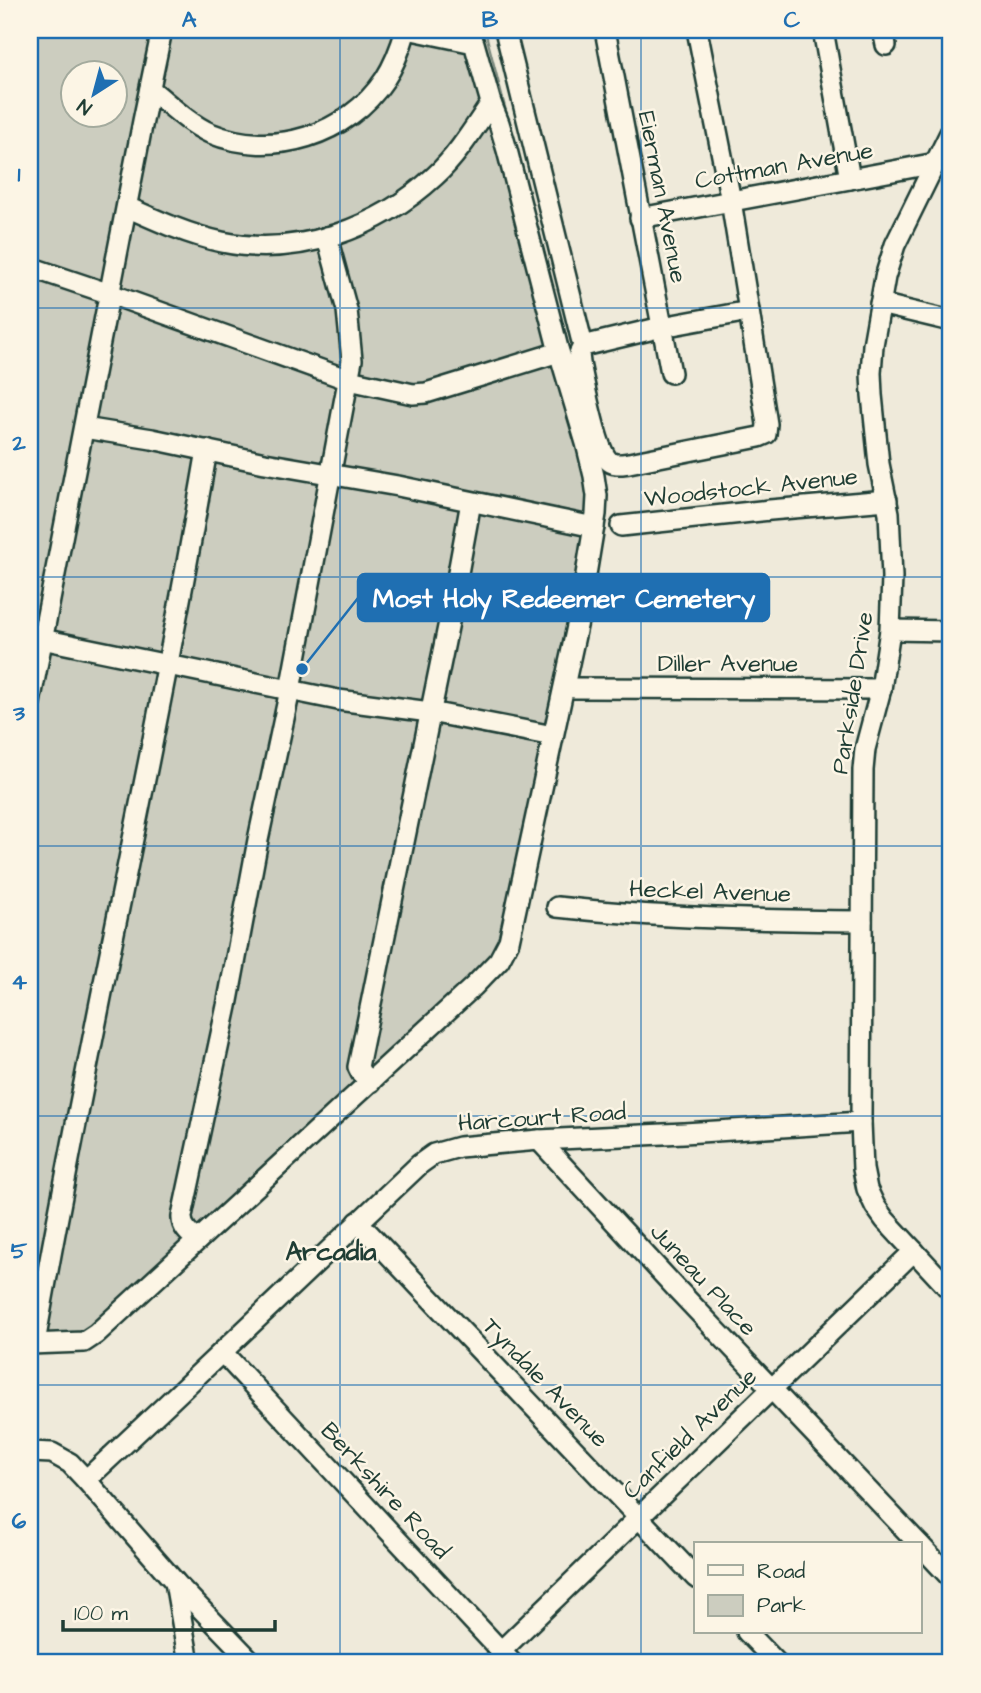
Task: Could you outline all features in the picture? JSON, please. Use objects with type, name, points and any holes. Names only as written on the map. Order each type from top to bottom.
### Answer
[{"type":"street","points":[[30,703],[36,639],[84,428],[162,30]]},
{"type":"street","points":[[150,89],[200,128],[223,137],[261,143],[305,138],[332,127],[373,95],[393,65],[406,30]]},
{"type":"street","points":[[208,450],[169,666],[33,1343],[84,1342],[114,1318],[474,986],[499,960],[509,941],[579,617],[597,496],[594,476],[499,123],[472,36],[412,30]]},
{"type":"street","points":[[505,30],[583,346],[579,354],[580,363],[600,443],[607,459],[612,463],[629,463],[759,437],[765,433],[767,424],[731,201],[698,30]]},
{"type":"street","name":"Eierman Avenue","points":[[605,30],[671,373]]},
{"type":"street","points":[[822,30],[850,179]]},
{"type":"street","points":[[127,207],[173,227],[224,243],[271,246],[327,237],[379,217],[421,188],[448,163],[491,103]]},
{"type":"street","name":"Parkside Drive","points":[[951,131],[895,244],[885,277],[873,345],[872,395],[892,553],[890,630],[881,689],[865,749],[863,770],[861,1122],[863,1169],[867,1189],[875,1206],[951,1291]]},
{"type":"street","name":"Cottman Avenue","points":[[640,218],[936,163]]},
{"type":"street","points":[[198,1240],[181,1223],[181,1216],[227,1006],[352,360],[349,319],[327,237]]},
{"type":"street","points":[[30,267],[110,293],[349,380],[413,394],[426,393],[559,352]]},
{"type":"street","points":[[880,304],[951,321]]},
{"type":"street","points":[[583,346],[662,327],[748,311]]},
{"type":"street","points":[[84,428],[330,473],[594,527]]},
{"type":"street","name":"Woodstock Avenue","points":[[621,526],[887,500]]},
{"type":"street","points":[[371,1083],[358,1067],[471,502]]},
{"type":"street","points":[[890,630],[951,631]]},
{"type":"street","points":[[36,639],[338,700],[430,712],[554,736]]},
{"type":"street","name":"Diller Avenue","points":[[574,688],[881,689]]},
{"type":"street","name":"Heckel Avenue","points":[[557,907],[694,918],[862,921]]},
{"type":"street","name":"Harcourt Road","points":[[86,1479],[420,1164],[435,1154],[459,1147],[539,1140],[861,1122]]},
{"type":"street","name":"Juneau Place","points":[[539,1140],[916,1542]]},
{"type":"street","name":"Tyndale Avenue","points":[[358,1223],[694,1576]]},
{"type":"street","name":"Canfield Avenue","points":[[506,1657],[639,1518],[914,1251]]},
{"type":"street","name":"Berkshire Road","points":[[222,1352],[506,1657]]},
{"type":"street","points":[[30,1452],[52,1452],[70,1463],[175,1582],[253,1663]]},
{"type":"street","name":"Juneau Place","points":[[922,1548],[951,1578]]},
{"type":"street","points":[[175,1582],[189,1663]]},
{"type":"street","points":[[750,1634],[777,1663]]},
{"type":"green space","points":[[30,30],[485,30],[598,458],[562,719],[516,951],[507,965],[104,1334],[30,1349]]},
{"type":"place","name":"Most Holy Redeemer Cemetery","points":[[302,669]]},
{"type":"district","name":"Arcadia","points":[[331,1252]]}]
